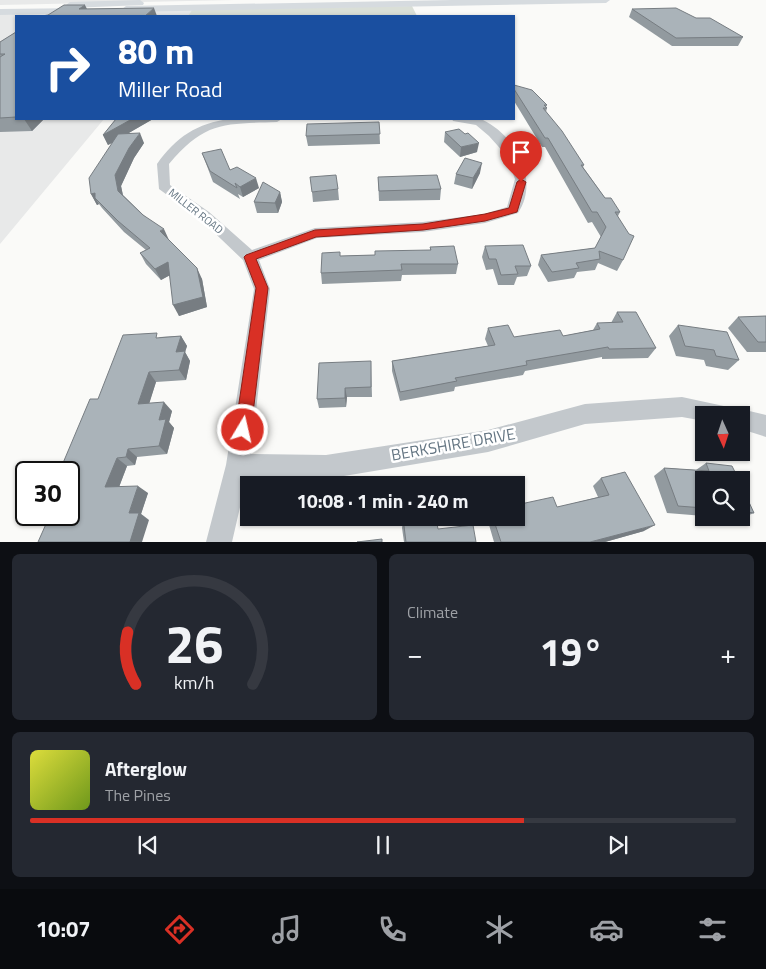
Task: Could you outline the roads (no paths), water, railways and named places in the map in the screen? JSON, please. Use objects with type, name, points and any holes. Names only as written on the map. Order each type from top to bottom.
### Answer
[{"type":"main road","points":[[0,7],[248,1],[487,0]]},
{"type":"main road","points":[[530,0],[606,0]]},
{"type":"main road","points":[[0,12],[581,0]]},
{"type":"main road","points":[[26,15],[45,10]]},
{"type":"main road","points":[[0,12],[13,14],[4,23],[15,19]]},
{"type":"street","name":"MILLER ROAD","points":[[219,542],[238,465],[262,288],[250,257],[204,215],[164,186],[164,164],[178,146],[197,131],[238,121],[258,120]]},
{"type":"street","points":[[250,257],[315,233],[423,227],[485,218],[514,210],[521,182],[520,170],[513,157],[502,140],[480,122],[465,120]]},
{"type":"street","name":"BERKSHIRE DRIVE","points":[[238,465],[302,468],[326,467],[488,441],[585,414],[682,407],[695,409]]},
{"type":"street","points":[[750,422],[766,426]]}]
